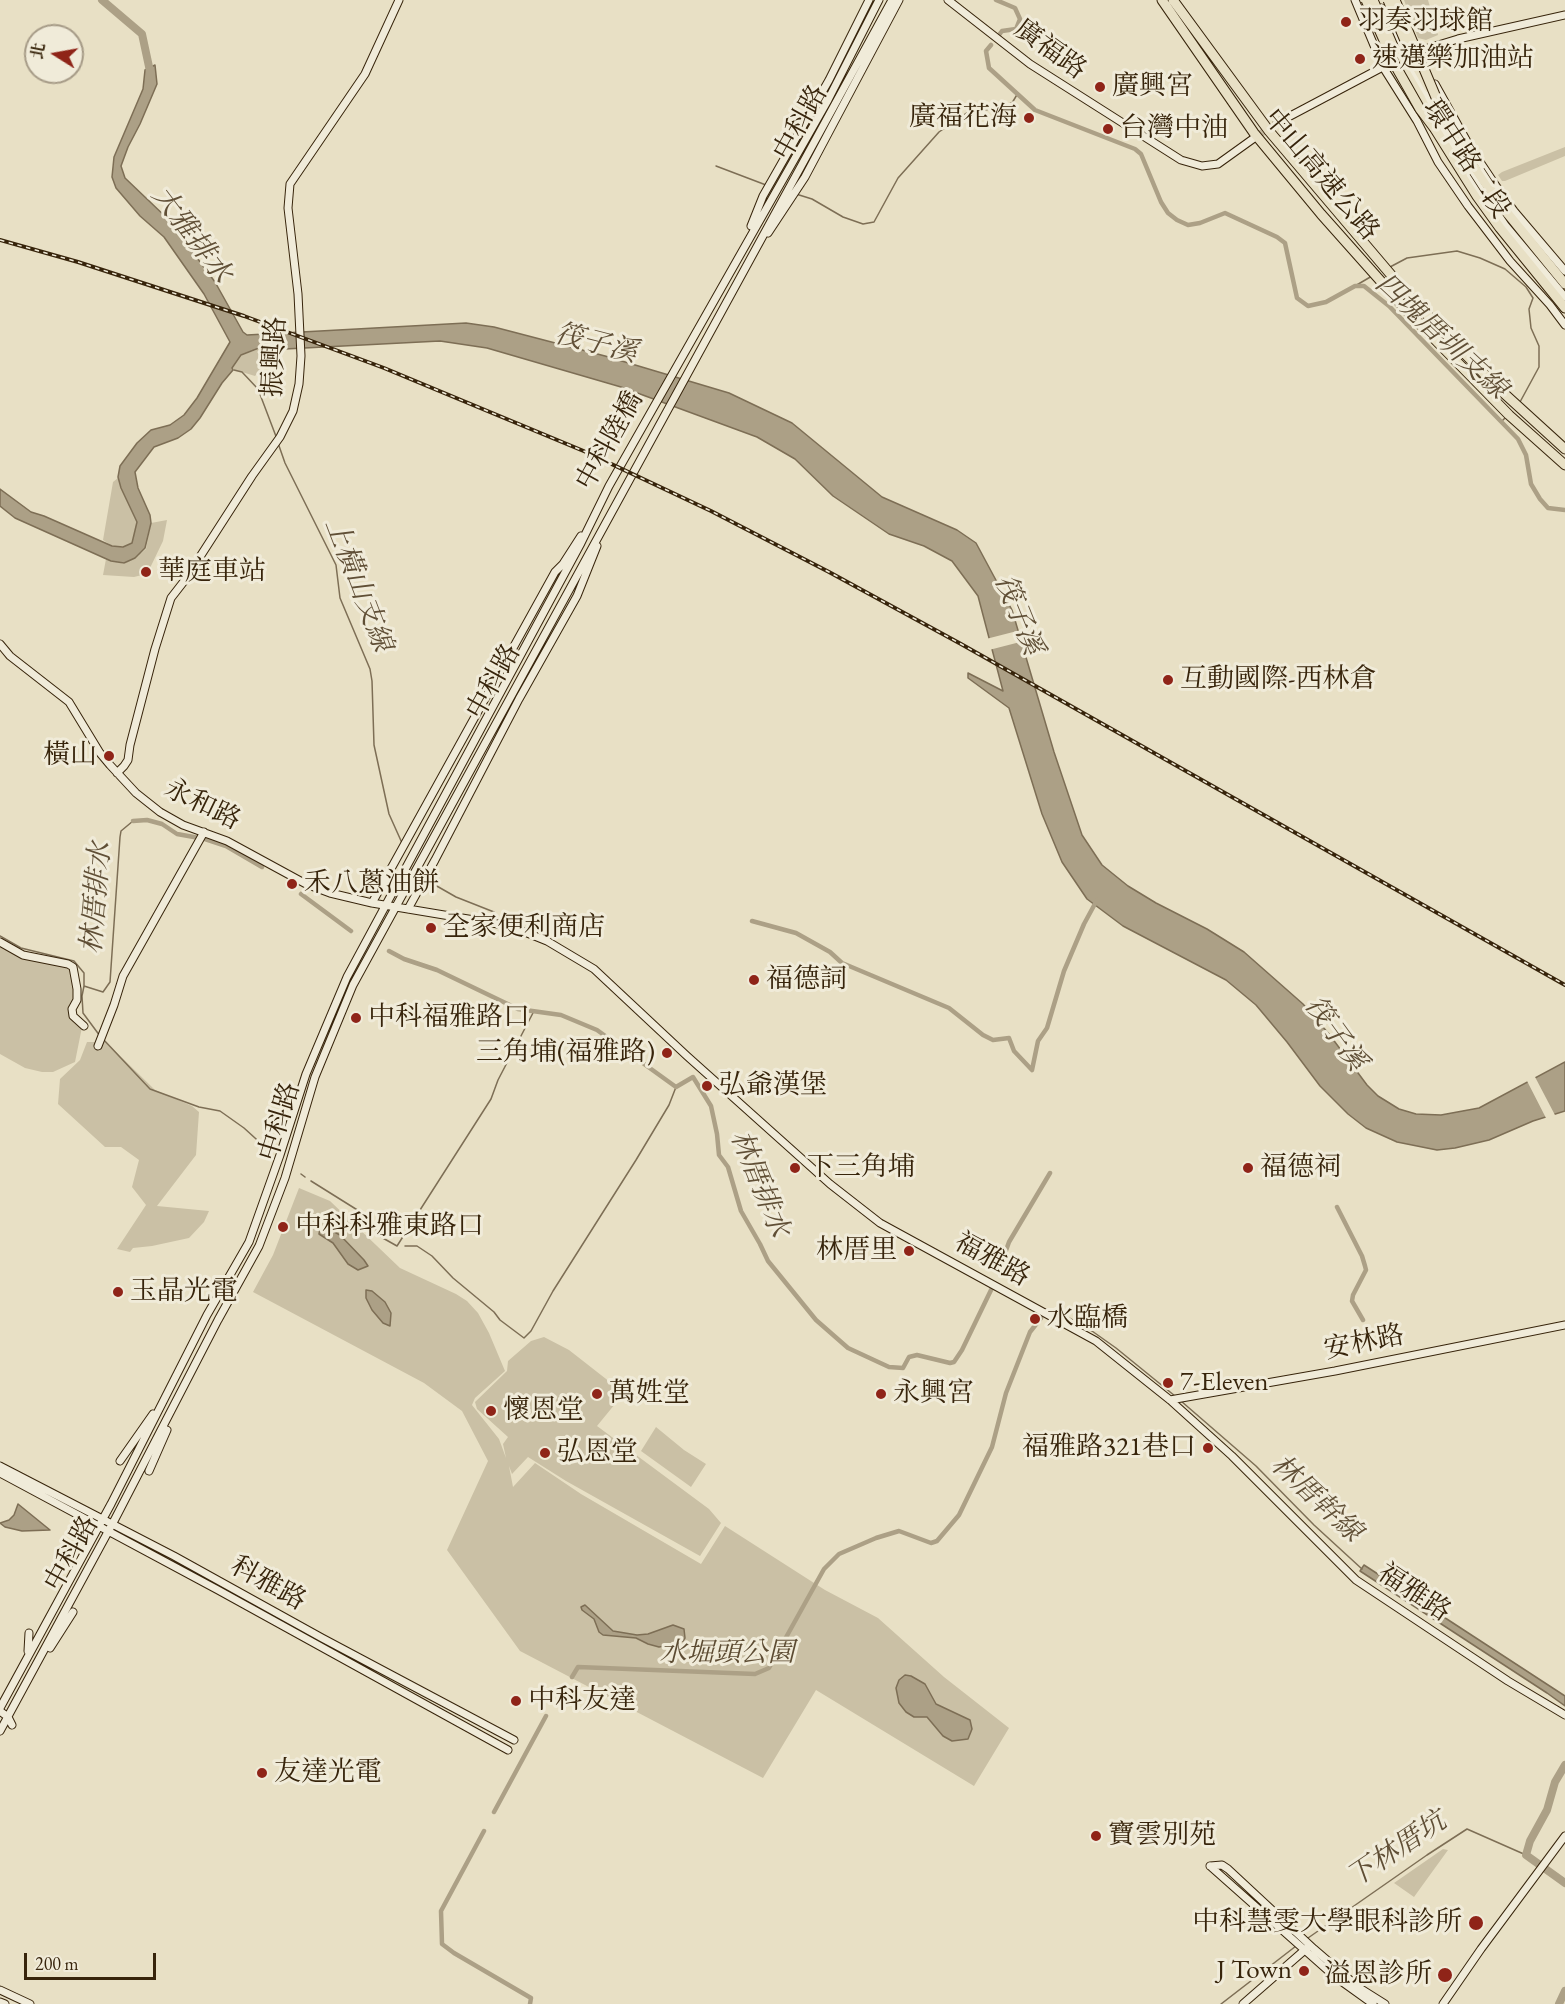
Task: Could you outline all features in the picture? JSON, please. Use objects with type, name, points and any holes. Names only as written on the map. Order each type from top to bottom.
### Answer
[{"type":"highway","name":"中山高速公路","points":[[1162,0],[1254,133],[1321,214],[1410,314],[1509,415],[1565,465]]},
{"type":"highway","name":"中山高速公路","points":[[1173,0],[1269,131],[1409,296],[1497,387],[1565,449]]},
{"type":"highway","points":[[1366,0],[1395,64],[1420,109],[1500,228],[1565,308]]},
{"type":"highway","points":[[1373,0],[1399,61],[1435,129]]},
{"type":"highway","points":[[1388,0],[1414,62],[1469,160],[1508,214],[1565,284]]},
{"type":"highway","points":[[1397,0],[1443,114]]},
{"type":"street","name":"振興路","points":[[117,773],[128,760],[155,649],[171,598],[280,437],[293,411],[299,384],[301,356],[298,294],[288,208],[290,184],[365,74],[399,0]]},
{"type":"street","name":"中科路","points":[[738,255],[763,196],[828,80],[869,0]]},
{"type":"street","name":"中科路","points":[[738,255],[828,100],[879,0]]},
{"type":"street","name":"中科路","points":[[746,265],[892,0]]},
{"type":"street","name":"中科路","points":[[746,265],[758,251],[805,177],[900,0]]},
{"type":"street","name":"廣福路","points":[[948,0],[1030,64],[1181,160],[1202,166],[1218,164],[1257,136]]},
{"type":"street","name":"環中路二段","points":[[1354,0],[1383,67],[1417,121],[1438,162],[1510,261],[1565,325]]},
{"type":"street","name":"環中路二段","points":[[1379,0],[1429,106],[1473,178],[1505,225],[1565,297]]},
{"type":"street","name":"環中路二段","points":[[1397,0],[1438,90],[1470,147],[1514,212],[1565,271]]},
{"type":"street","points":[[1277,123],[1419,50],[1565,15]]},
{"type":"street","name":"環中路二段","points":[[1404,56],[1460,153],[1487,194],[1535,258],[1565,291]]},
{"type":"street","name":"中科陸橋","points":[[591,521],[738,255]]},
{"type":"street","name":"中科陸橋","points":[[604,526],[746,265]]},
{"type":"street","name":"中科路","points":[[372,903],[555,572],[563,564],[591,521]]},
{"type":"street","name":"中科路","points":[[0,1710],[207,1315],[249,1242],[322,1033],[346,977],[591,521]]},
{"type":"street","name":"中科路","points":[[408,909],[584,581],[604,526]]},
{"type":"street","name":"中科路","points":[[1,1726],[27,1683],[111,1527],[259,1246],[285,1178],[315,1077],[353,985],[604,526]]},
{"type":"street","name":"永和路","points":[[0,644],[10,656],[69,702],[100,753],[136,794],[160,812],[183,825],[242,848],[306,884],[330,894],[372,903]]},
{"type":"street","points":[[100,1040],[123,976],[204,832]]},
{"type":"street","name":"福雅路","points":[[372,903],[521,929],[548,941],[588,965],[830,1184],[880,1223],[1096,1341],[1176,1399],[1356,1580],[1491,1670],[1565,1715]]},
{"type":"street","points":[[0,942],[23,955],[73,967],[77,989],[77,1000],[72,1009],[73,1016],[84,1026]]},
{"type":"street","name":"安林路","points":[[1176,1399],[1565,1325]]},
{"type":"street","points":[[149,1471],[185,1386]]},
{"type":"street","points":[[120,1461],[168,1393]]},
{"type":"street","name":"科雅路","points":[[0,1466],[100,1522]]},
{"type":"street","name":"科雅路","points":[[0,1473],[174,1556],[514,1740]]},
{"type":"street","name":"科雅路","points":[[111,1527],[508,1750]]},
{"type":"street","points":[[27,1683],[74,1612]]},
{"type":"street","points":[[27,1656],[29,1633]]},
{"type":"street","points":[[0,1710],[8,1717]]},
{"type":"street","points":[[1443,2004],[1481,1949],[1564,1839]]},
{"type":"street","points":[[1373,2004],[1334,1976],[1303,1944],[1222,1864],[1210,1866],[1303,1944],[1358,1987],[1385,2004]]},
{"type":"street","points":[[1243,2004],[1303,1944]]},
{"type":"street","points":[[0,1990],[30,2004]]},
{"type":"street","points":[[0,2002],[5,2004]]},
{"type":"green space","points":[[1404,0],[1428,0],[1438,35],[1426,40],[1418,38]]},
{"type":"green space","points":[[1565,147],[1565,156],[1505,181],[1502,181],[1498,175],[1502,172]]},
{"type":"green space","points":[[259,349],[268,350],[264,365],[255,376],[232,369],[242,355]]},
{"type":"green space","points":[[118,478],[137,522],[132,544],[141,553],[146,549],[151,523],[167,520],[163,541],[150,568],[142,575],[134,577],[103,575],[106,559],[124,564],[139,555],[129,546],[112,546],[103,540],[113,482]]},
{"type":"green space","points":[[0,946],[70,968],[75,991],[74,998],[69,1005],[71,1016],[82,1027],[75,1062],[53,1072],[42,1072],[25,1068],[0,1054]]},
{"type":"green space","points":[[87,1042],[106,1042],[155,1090],[192,1106],[199,1112],[196,1155],[157,1206],[209,1211],[204,1222],[189,1238],[133,1248],[130,1252],[117,1249],[146,1205],[132,1187],[139,1160],[121,1147],[105,1147],[58,1104],[60,1079],[80,1060]]},
{"type":"green space","name":"水堀頭公園","points":[[299,1188],[330,1201],[400,1268],[456,1294],[467,1301],[478,1313],[505,1371],[475,1398],[472,1405],[499,1439],[506,1458],[503,1444],[508,1437],[477,1409],[475,1402],[507,1371],[508,1361],[531,1341],[544,1337],[569,1350],[624,1393],[597,1426],[709,1509],[721,1523],[700,1556],[566,1481],[528,1457],[512,1474],[509,1466],[513,1487],[535,1463],[581,1494],[701,1564],[725,1526],[825,1590],[878,1618],[944,1677],[1009,1728],[974,1786],[816,1690],[763,1778],[520,1651],[447,1550],[488,1461],[462,1411],[424,1383],[253,1292],[273,1255]]},
{"type":"green space","points":[[656,1427],[684,1450],[706,1464],[691,1487],[641,1451]]},
{"type":"green space","points":[[1443,1849],[1448,1850],[1414,1897],[1394,1883]]},
{"type":"shaded area","points":[[155,65],[157,84],[121,166],[125,178],[169,220],[215,282],[243,332],[247,335],[466,323],[494,327],[605,356],[729,393],[792,423],[882,497],[957,530],[976,543],[1012,610],[1054,752],[1082,835],[1102,865],[1128,886],[1244,952],[1303,1004],[1329,1034],[1367,1085],[1378,1096],[1399,1109],[1416,1114],[1441,1115],[1479,1108],[1565,1062],[1565,1111],[1533,1121],[1489,1140],[1455,1148],[1437,1150],[1397,1142],[1366,1128],[1348,1114],[1320,1086],[1256,1005],[1226,980],[1123,926],[1087,899],[1062,862],[1042,814],[1009,708],[968,678],[968,673],[1003,691],[978,596],[952,561],[924,546],[889,534],[833,496],[795,459],[757,437],[621,387],[487,348],[440,341],[285,349],[259,348],[241,355],[191,429],[178,438],[154,447],[135,472],[138,488],[150,515],[151,523],[145,548],[135,558],[124,563],[111,561],[15,518],[0,506],[0,489],[31,512],[112,546],[123,547],[132,543],[137,522],[121,488],[118,477],[120,466],[137,443],[151,430],[170,425],[184,415],[197,398],[230,342],[204,294],[164,237],[140,216],[116,188],[112,177],[114,157],[143,89],[145,70]]},
{"type":"shaded area","points":[[325,1227],[340,1235],[368,1266],[358,1270],[348,1264],[333,1243],[319,1234],[320,1229]]},
{"type":"shaded area","points":[[366,1290],[372,1291],[385,1302],[391,1313],[390,1326],[383,1323],[372,1310],[366,1298]]},
{"type":"shaded area","points":[[18,1504],[50,1530],[22,1531],[5,1527],[0,1523],[9,1520],[14,1515]]},
{"type":"shaded area","points":[[1364,1565],[1565,1696],[1565,1706],[1360,1571]]},
{"type":"shaded area","points":[[585,1605],[613,1631],[637,1635],[648,1634],[673,1625],[684,1629],[685,1638],[675,1644],[659,1647],[636,1638],[603,1635],[599,1632],[594,1619],[582,1610],[581,1607]]},
{"type":"shaded area","points":[[905,1675],[925,1684],[936,1704],[970,1720],[972,1729],[968,1739],[952,1741],[943,1736],[927,1717],[914,1717],[906,1712],[899,1703],[896,1688],[899,1680]]},
{"type":"pier","points":[[1021,630],[1024,641],[989,650],[986,639]]},
{"type":"pier","points":[[1534,1075],[1556,1117],[1547,1120],[1526,1079]]},
{"type":"waterway","name":"大雅排水","points":[[102,0],[142,34],[151,76]]},
{"type":"waterway","name":"四塊厝圳支線","points":[[996,0],[1015,8],[1020,19],[1016,29],[1002,31],[996,39]]},
{"type":"waterway","name":"四塊厝圳支線","points":[[991,45],[986,51],[989,68],[1035,110],[1135,149],[1141,154],[1161,202],[1168,213],[1177,220],[1188,225],[1225,213],[1285,243],[1297,298],[1308,306],[1326,302],[1355,286],[1364,286],[1389,306],[1518,439],[1526,455],[1531,484],[1540,499],[1548,508],[1565,510]]},
{"type":"waterway","points":[[796,194],[812,199],[843,217],[863,224],[874,222],[898,178],[939,132],[968,112],[992,109],[1012,103],[1018,93]]},
{"type":"waterway","points":[[716,166],[766,185]]},
{"type":"waterway","points":[[1390,267],[1407,258],[1457,251],[1505,269],[1526,287],[1533,298],[1529,309],[1531,328],[1539,346],[1539,367],[1520,402]]},
{"type":"waterway","points":[[1355,286],[1372,276]]},
{"type":"waterway","name":"上橫山支線","points":[[234,370],[242,372],[258,389],[277,439]]},
{"type":"waterway","name":"四塊厝圳支線","points":[[1501,422],[1506,417]]},
{"type":"waterway","name":"上橫山支線","points":[[278,443],[285,463],[336,565],[340,598],[370,669],[374,745],[389,814],[402,843]]},
{"type":"waterway","name":"林厝排水","points":[[133,821],[147,820],[162,824],[177,834],[205,839],[226,846],[262,867]]},
{"type":"waterway","name":"林厝排水","points":[[0,936],[21,948],[74,961],[84,973],[84,986],[103,992],[110,982],[121,831],[133,821]]},
{"type":"waterway","name":"上橫山支線","points":[[428,881],[456,897],[494,912]]},
{"type":"waterway","name":"林厝排水","points":[[301,894],[351,931]]},
{"type":"waterway","points":[[752,921],[796,933],[830,952],[842,963],[949,1008],[983,1035],[993,1040],[1009,1038],[1014,1051],[1032,1070],[1038,1041],[1047,1028],[1064,971],[1097,900]]},
{"type":"waterway","name":"林厝排水","points":[[389,951],[404,959],[437,970],[518,1009],[561,1015],[597,1030],[676,1087],[693,1077],[711,1106],[719,1155],[728,1167],[741,1211],[768,1261],[816,1320],[848,1348],[889,1367],[903,1368],[909,1357],[917,1355],[954,1362],[992,1288]]},
{"type":"waterway","points":[[84,986],[83,1013],[100,1036]]},
{"type":"waterway","points":[[397,1246],[491,1099],[498,1080],[534,1011]]},
{"type":"waterway","points":[[103,1039],[150,1089],[199,1107],[220,1111],[266,1148]]},
{"type":"waterway","points":[[405,1246],[417,1246],[432,1256],[500,1320],[524,1338],[531,1331],[553,1291],[636,1160],[669,1105],[676,1087]]},
{"type":"waterway","points":[[1004,1262],[1009,1242],[1050,1173]]},
{"type":"waterway","points":[[301,1174],[305,1177]]},
{"type":"waterway","points":[[311,1181],[367,1216],[381,1237],[397,1246]]},
{"type":"waterway","points":[[1337,1207],[1362,1256],[1366,1270],[1352,1301],[1363,1320]]},
{"type":"waterway","name":"林厝幹線","points":[[1055,1310],[1116,1348],[1175,1396]]},
{"type":"waterway","points":[[572,1677],[578,1667],[755,1674],[769,1668],[824,1569],[839,1554],[899,1531],[931,1543],[937,1541],[959,1515],[992,1447],[1006,1393],[1030,1332],[1041,1318]]},
{"type":"waterway","name":"林厝幹線","points":[[1181,1401],[1256,1466],[1314,1525],[1362,1569]]},
{"type":"waterway","points":[[494,1812],[546,1716]]},
{"type":"waterway","name":"下林厝坑","points":[[1565,1765],[1555,1782],[1547,1810],[1530,1841],[1526,1855],[1565,1883]]},
{"type":"waterway","name":"下林厝坑","points":[[1308,1938],[1467,1829],[1526,1855]]},
{"type":"waterway","points":[[484,1831],[441,1911],[442,1944],[531,1998],[530,2004]]},
{"type":"waterway","name":"下林厝坑","points":[[1221,2004],[1296,1946]]},
{"type":"waterway","points":[[1559,2004],[1565,1991]]},
{"type":"tunnel","points":[[1257,136],[1277,123]]},
{"type":"railway","points":[[0,240],[78,262],[244,316],[384,368],[586,452],[711,511],[961,644],[1565,985]]},
{"type":"place","name":"羽奏羽球館","points":[[1346,22]]},
{"type":"place","name":"速邁樂加油站","points":[[1360,59]]},
{"type":"place","name":"廣興宮","points":[[1100,87]]},
{"type":"place","name":"廣福花海","points":[[1029,118]]},
{"type":"place","name":"台灣中油","points":[[1108,129]]},
{"type":"place","name":"華庭車站","points":[[146,572]]},
{"type":"place","name":"互動國際-西林倉","points":[[1168,680]]},
{"type":"place","name":"橫山","points":[[109,756]]},
{"type":"place","name":"禾八蔥油餅","points":[[292,884]]},
{"type":"place","name":"全家便利商店","points":[[431,928]]},
{"type":"place","name":"福德詞","points":[[754,980]]},
{"type":"place","name":"中科福雅路口","points":[[356,1018]]},
{"type":"place","name":"三角埔(福雅路)","points":[[667,1053]]},
{"type":"place","name":"弘爺漢堡","points":[[707,1086]]},
{"type":"place","name":"下三角埔","points":[[795,1168]]},
{"type":"place","name":"福德祠","points":[[1248,1168]]},
{"type":"place","name":"中科科雅東路口","points":[[283,1227]]},
{"type":"place","name":"林厝里","points":[[909,1251]]},
{"type":"place","name":"玉晶光電","points":[[118,1292]]},
{"type":"place","name":"水臨橋","points":[[1035,1319]]},
{"type":"place","name":"7-Eleven","points":[[1168,1383]]},
{"type":"place","name":"萬姓堂","points":[[597,1394]]},
{"type":"place","name":"永興宮","points":[[881,1394]]},
{"type":"place","name":"懷恩堂","points":[[491,1411]]},
{"type":"place","name":"福雅路321巷口","points":[[1208,1448]]},
{"type":"place","name":"弘恩堂","points":[[545,1453]]},
{"type":"place","name":"中科友達","points":[[516,1701]]},
{"type":"place","name":"友達光電","points":[[262,1773]]},
{"type":"place","name":"寶雲別苑","points":[[1096,1836]]},
{"type":"place","name":"中科慧雯大學眼科診所","points":[[1476,1923]]},
{"type":"place","name":"J Town","points":[[1304,1971]]},
{"type":"place","name":"溢恩診所","points":[[1445,1975]]},
{"type":"water label","name":"筏子溪","points":[[596,344]]},
{"type":"water label","name":"筏子溪","points":[[1018,615]]},
{"type":"water label","name":"筏子溪","points":[[1335,1034]]}]
